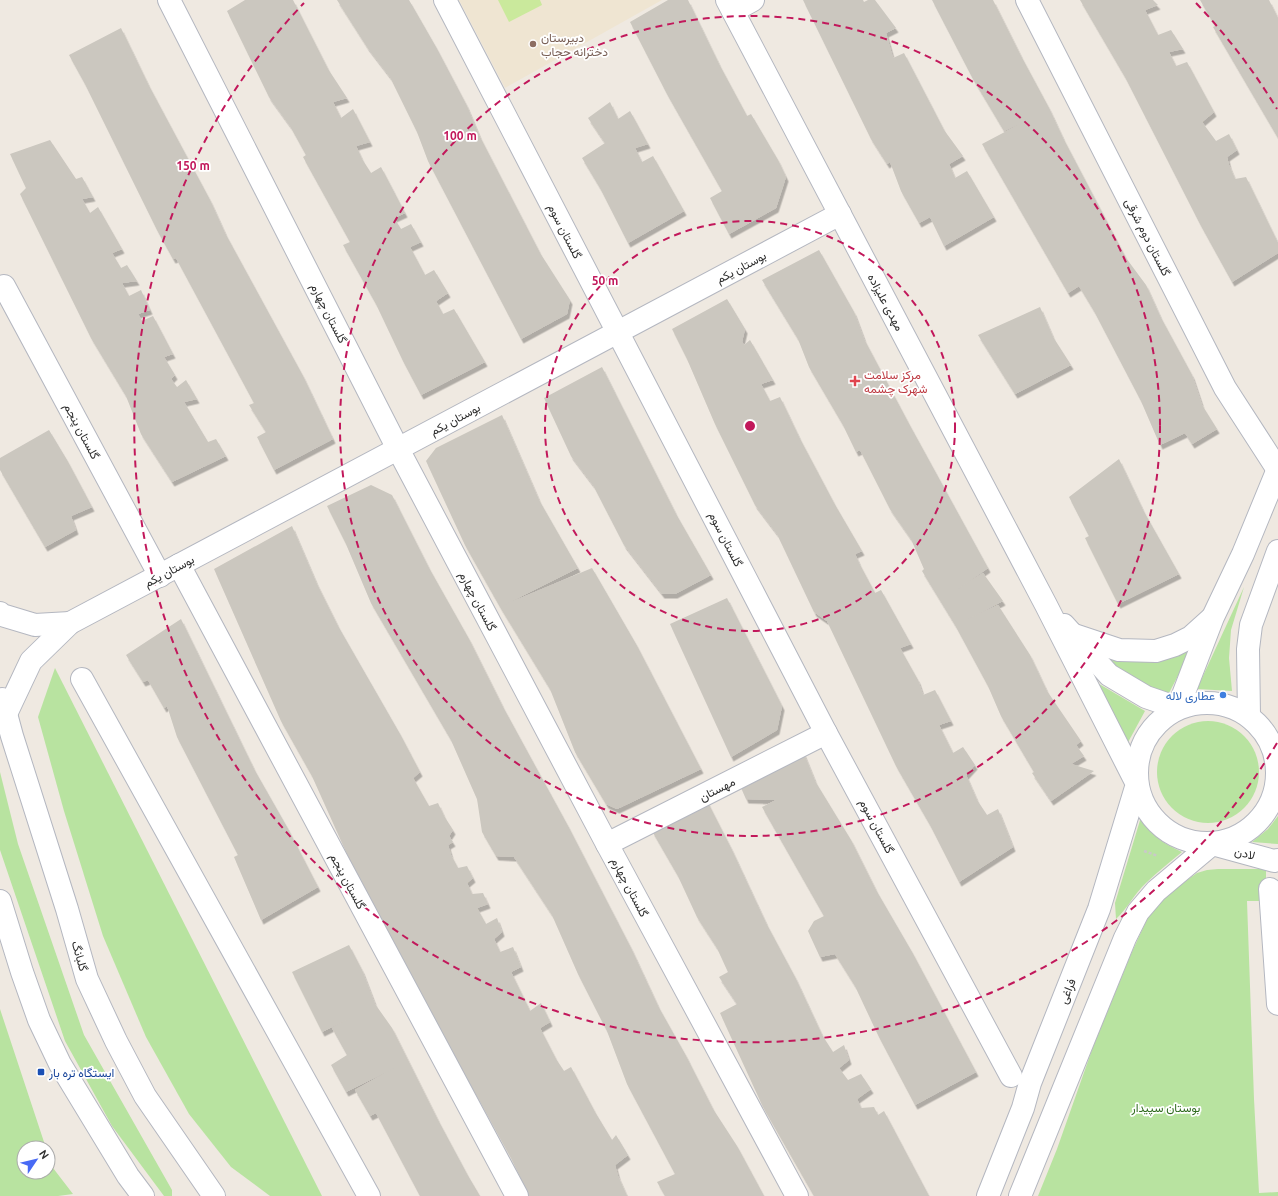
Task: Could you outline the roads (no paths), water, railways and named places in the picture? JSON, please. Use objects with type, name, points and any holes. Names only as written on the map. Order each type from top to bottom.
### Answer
[{"type":"street","name":"گلستان چهارم","points":[[169,0],[398,449],[607,844],[797,1196]]},
{"type":"street","name":"گلستان سوم","points":[[446,0],[826,733],[1011,1076]]},
{"type":"street","points":[[730,6],[753,0]]},
{"type":"street","name":"گلستان دوم شرقی","points":[[1027,0],[1225,388],[1278,470]]},
{"type":"street","name":"مهدی علیزاده","points":[[730,6],[1046,605]]},
{"type":"street","name":"بوستان یکم","points":[[6,714],[31,661],[70,623],[840,214]]},
{"type":"street","name":"گلستان پنجم","points":[[4,286],[160,576]]},
{"type":"street","points":[[1178,708],[1213,617],[1243,554],[1278,470]]},
{"type":"street","points":[[1249,716],[1248,649],[1251,625],[1278,552]]},
{"type":"street","name":"گلستان پنجم","points":[[179,565],[517,1196]]},
{"type":"street","points":[[1046,605],[1109,675],[1146,697],[1178,708]]},
{"type":"street","points":[[1046,605],[1137,784],[1143,804],[1155,821],[1171,834],[1191,842],[1212,844],[1234,839],[1247,831],[1253,827],[1268,809],[1276,788],[1278,765],[1273,747],[1263,730],[1249,716],[1233,707],[1215,702],[1196,703],[1178,708],[1159,720],[1145,739],[1137,761],[1137,784]]},
{"type":"street","name":"بوستان یکم","points":[[0,613],[2,615],[35,625],[70,623]]},
{"type":"street","points":[[1074,635],[1119,650],[1156,651],[1191,638],[1213,617]]},
{"type":"street","points":[[82,678],[369,1196]]},
{"type":"street","name":"گلبانگ","points":[[0,691],[12,736],[67,909],[87,979],[116,1041],[145,1096],[214,1196]]},
{"type":"street","name":"مهستان","points":[[607,844],[826,733]]},
{"type":"street","name":"فراغی","points":[[988,1196],[1023,1108],[1030,1083],[1099,909],[1137,784]]},
{"type":"street","points":[[1020,1196],[1125,938],[1138,912],[1156,891],[1212,844]]},
{"type":"street","name":"لادن","points":[[1212,844],[1274,861],[1278,860]]},
{"type":"street","points":[[1270,889],[1278,1004]]},
{"type":"street","points":[[0,901],[22,972],[39,1020],[60,1064],[128,1176],[143,1196]]},
{"type":"place","name":"دبیرستان دخترانه حجاب","points":[[533,44]]},
{"type":"place","name":"مرکز سلامت شهرک چشمه","points":[[855,381]]},
{"type":"place","name":"عطاری لاله","points":[[1223,695]]},
{"type":"place","name":"ایستگاه تره بار","points":[[41,1072]]},
{"type":"park label","name":"بوستان سپیدار","points":[[1166,1107]]}]
